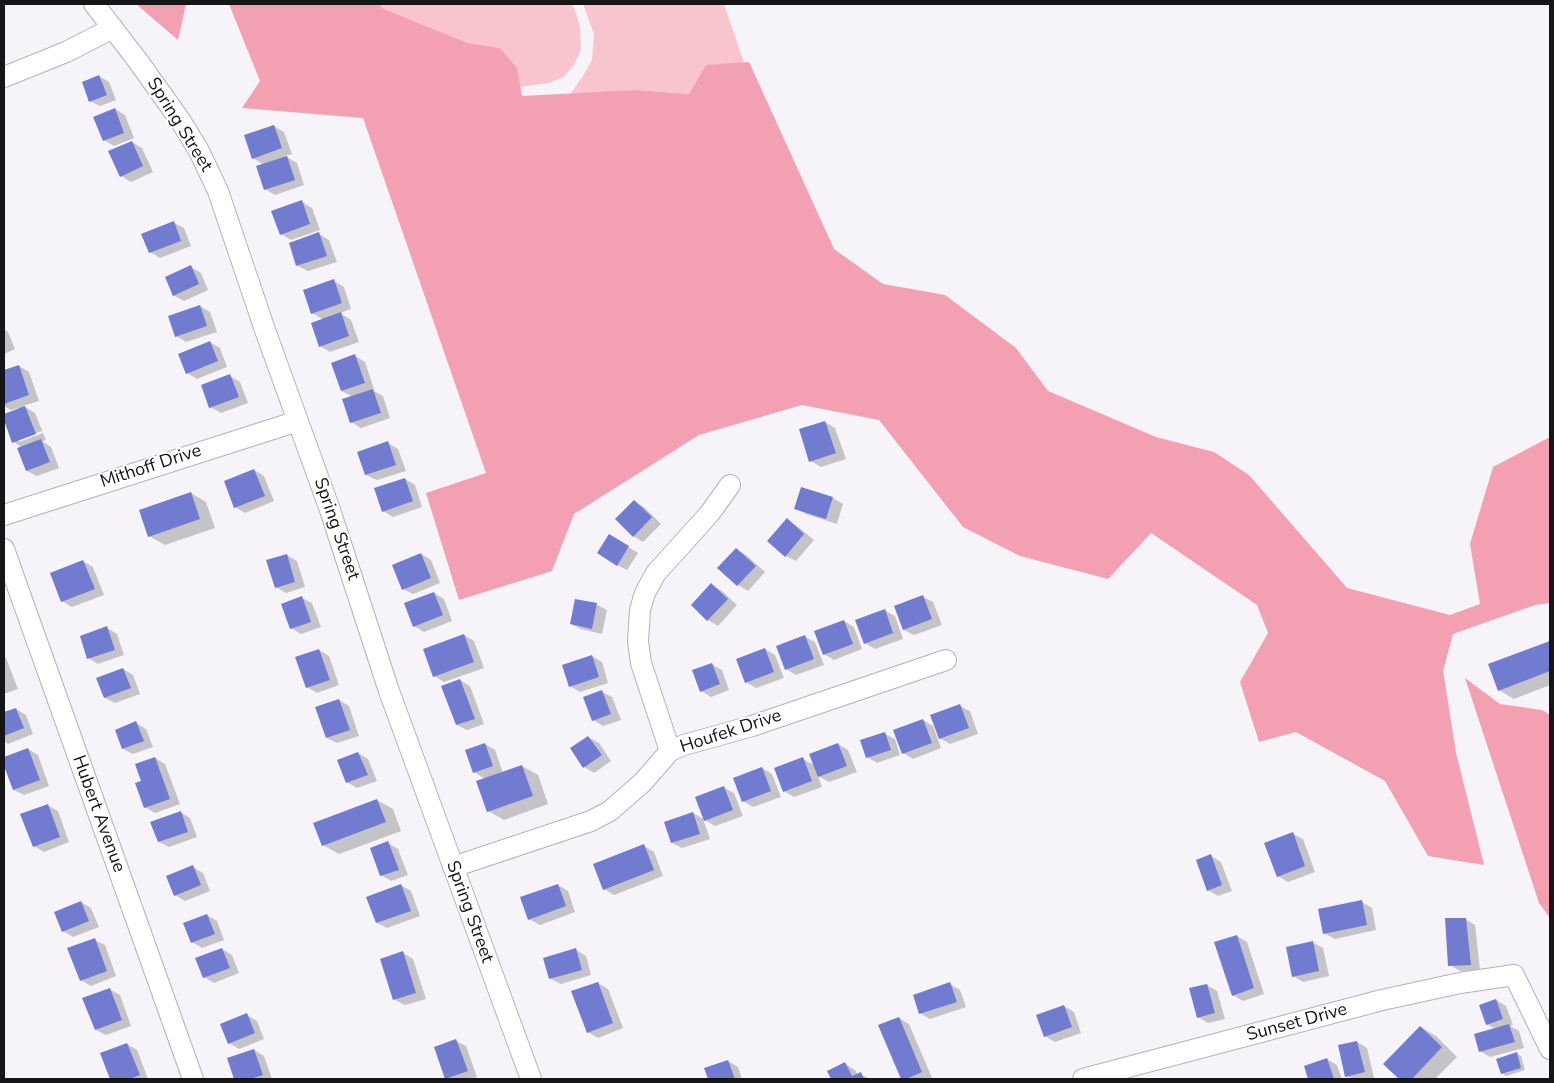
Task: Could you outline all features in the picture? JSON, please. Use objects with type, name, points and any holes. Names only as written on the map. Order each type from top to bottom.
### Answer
[{"type":"street","name":"Spring Street","points":[[94,4],[172,109],[199,151],[218,191],[265,330],[330,510],[390,691],[531,1079]]},
{"type":"street","points":[[4,77],[66,52],[113,28]]},
{"type":"street","name":"Mithoff Drive","points":[[4,515],[298,421]]},
{"type":"street","points":[[670,752],[640,658],[638,628],[640,610],[645,594],[656,574],[710,513],[730,485]]},
{"type":"street","name":"Hubert Avenue","points":[[4,549],[193,1079]]},
{"type":"street","name":"Houfek Drive","points":[[453,867],[591,821],[610,811],[643,782],[670,752],[684,746],[752,726],[946,660]]},
{"type":"street","name":"Sunset Drive","points":[[1083,1079],[1382,1000],[1460,983],[1514,975],[1550,1049]]},
{"type":"shaded area","points":[[136,4],[186,4],[178,40]]},
{"type":"shaded area","points":[[229,4],[378,4],[384,9],[468,43],[500,48],[517,68],[522,96],[637,90],[689,94],[706,65],[749,62],[834,249],[883,284],[945,295],[1016,348],[1048,391],[1156,437],[1214,452],[1249,475],[1347,588],[1450,615],[1480,604],[1470,544],[1493,467],[1550,437],[1550,603],[1535,605],[1453,634],[1443,671],[1456,753],[1484,865],[1428,856],[1385,781],[1296,732],[1259,742],[1240,682],[1268,633],[1257,605],[1151,533],[1108,579],[1020,556],[963,527],[879,420],[802,405],[699,435],[574,514],[552,571],[459,600],[426,493],[486,473],[363,118],[242,108],[260,81]]},
{"type":"shaded area","points":[[378,4],[572,4],[580,27],[581,50],[574,65],[564,77],[549,83],[520,87],[517,68],[500,48],[468,43],[384,9]]},
{"type":"shaded area","points":[[583,4],[724,4],[752,86],[689,94],[637,90],[569,96],[592,60],[594,34]]},
{"type":"shaded area","points":[[1465,678],[1500,704],[1542,710],[1550,715],[1550,918],[1539,903]]},
{"type":"building","points":[[99,75],[107,95],[89,102],[82,82]]},
{"type":"building","points":[[115,108],[124,133],[103,141],[93,117]]},
{"type":"building","points":[[274,125],[282,148],[252,159],[244,135]]},
{"type":"building","points":[[132,141],[143,166],[120,177],[108,151]]},
{"type":"building","points":[[287,156],[295,180],[264,190],[256,166]]},
{"type":"building","points":[[302,200],[310,224],[280,235],[271,211]]},
{"type":"building","points":[[174,221],[181,241],[149,253],[141,234]]},
{"type":"building","points":[[319,232],[327,256],[296,266],[289,243]]},
{"type":"building","points":[[191,265],[199,284],[173,296],[165,277]]},
{"type":"building","points":[[334,279],[342,303],[311,314],[303,290]]},
{"type":"building","points":[[200,305],[207,326],[175,337],[168,316]]},
{"type":"building","points":[[341,312],[349,336],[319,347],[311,323]]},
{"type":"building","points":[[210,341],[218,361],[186,374],[178,354]]},
{"type":"building","points":[[355,354],[365,383],[341,391],[331,363]]},
{"type":"building","points":[[19,365],[29,395],[4,404],[4,370]]},
{"type":"building","points":[[230,374],[239,397],[209,408],[201,385]]},
{"type":"building","points":[[373,389],[381,413],[350,423],[342,399]]},
{"type":"building","points":[[25,406],[36,434],[12,443],[4,420],[4,414]]},
{"type":"building","points":[[825,421],[836,453],[809,462],[799,429]]},
{"type":"building","points":[[41,439],[50,462],[26,471],[17,448]]},
{"type":"building","points":[[388,441],[396,465],[365,475],[357,452]]},
{"type":"building","points":[[254,469],[265,496],[234,508],[224,481]]},
{"type":"building","points":[[405,478],[413,501],[382,512],[374,488]]},
{"type":"building","points":[[801,487],[833,497],[826,519],[794,509]]},
{"type":"building","points":[[191,492],[200,519],[148,537],[139,510]]},
{"type":"building","points":[[634,500],[652,517],[633,537],[615,519]]},
{"type":"building","points":[[787,518],[804,534],[785,557],[767,541]]},
{"type":"building","points":[[609,534],[629,546],[617,566],[597,553]]},
{"type":"building","points":[[736,548],[756,566],[737,586],[717,568]]},
{"type":"building","points":[[421,553],[431,578],[402,590],[392,565]]},
{"type":"building","points":[[287,554],[295,582],[275,588],[266,560]]},
{"type":"building","points":[[83,560],[95,589],[61,602],[50,573]]},
{"type":"building","points":[[711,583],[728,599],[707,621],[691,605]]},
{"type":"building","points":[[434,592],[443,615],[413,627],[404,603]]},
{"type":"building","points":[[923,595],[932,619],[903,630],[894,606]]},
{"type":"building","points":[[302,596],[311,622],[290,629],[281,604]]},
{"type":"building","points":[[575,599],[597,603],[592,629],[570,624]]},
{"type":"building","points":[[885,609],[893,633],[864,644],[855,620]]},
{"type":"building","points":[[844,620],[853,644],[823,655],[814,631]]},
{"type":"building","points":[[107,626],[115,650],[87,659],[80,636]]},
{"type":"building","points":[[464,634],[474,662],[433,677],[423,649]]},
{"type":"building","points":[[805,635],[814,659],[785,670],[776,646]]},
{"type":"building","points":[[1550,641],[1550,671],[1498,691],[1488,664]]},
{"type":"building","points":[[765,648],[774,672],[745,683],[736,659]]},
{"type":"building","points":[[319,649],[330,680],[306,688],[295,657]]},
{"type":"building","points":[[592,655],[599,677],[569,687],[562,665]]},
{"type":"building","points":[[712,663],[720,684],[700,692],[692,670]]},
{"type":"building","points":[[123,668],[131,688],[104,698],[96,678]]},
{"type":"building","points":[[460,679],[475,719],[456,725],[441,686]]},
{"type":"building","points":[[602,690],[611,714],[592,721],[583,697]]},
{"type":"building","points":[[339,699],[350,730],[326,738],[315,707]]},
{"type":"building","points":[[960,704],[969,728],[939,739],[930,715]]},
{"type":"building","points":[[16,708],[24,728],[4,736],[4,712]]},
{"type":"building","points":[[923,719],[932,743],[902,754],[893,730]]},
{"type":"building","points":[[136,721],[144,741],[122,749],[115,730]]},
{"type":"building","points":[[885,732],[891,750],[866,758],[860,740]]},
{"type":"building","points":[[588,736],[602,755],[583,768],[570,748]]},
{"type":"building","points":[[485,743],[493,766],[473,773],[465,750]]},
{"type":"building","points":[[838,743],[847,766],[818,777],[809,754]]},
{"type":"building","points":[[28,748],[40,780],[13,790],[4,766],[4,757]]},
{"type":"building","points":[[358,752],[368,775],[346,783],[337,760]]},
{"type":"building","points":[[155,757],[170,799],[144,808],[135,783],[141,781],[135,764]]},
{"type":"building","points":[[803,757],[812,781],[783,792],[774,768]]},
{"type":"building","points":[[522,765],[533,796],[487,812],[476,781]]},
{"type":"building","points":[[762,767],[771,791],[742,802],[733,778]]},
{"type":"building","points":[[724,786],[733,810],[704,821],[695,797]]},
{"type":"building","points":[[377,799],[386,822],[322,846],[313,823]]},
{"type":"building","points":[[48,804],[60,837],[33,847],[20,814]]},
{"type":"building","points":[[181,811],[188,832],[158,842],[150,822]]},
{"type":"building","points":[[693,812],[700,834],[671,843],[664,822]]},
{"type":"building","points":[[1293,832],[1305,866],[1277,877],[1264,843]]},
{"type":"building","points":[[388,841],[399,870],[380,876],[370,848]]},
{"type":"building","points":[[644,844],[654,870],[603,890],[593,864]]},
{"type":"building","points":[[1211,854],[1222,885],[1207,891],[1196,860]]},
{"type":"building","points":[[193,865],[201,885],[174,896],[166,876]]},
{"type":"building","points":[[401,884],[411,911],[376,923],[366,897]]},
{"type":"building","points":[[558,884],[566,906],[528,920],[520,897]]},
{"type":"building","points":[[1362,900],[1367,925],[1323,934],[1318,909]]},
{"type":"building","points":[[81,901],[89,921],[62,932],[54,912]]},
{"type":"building","points":[[207,914],[215,934],[191,943],[183,923]]},
{"type":"building","points":[[1445,918],[1466,918],[1471,965],[1448,966]]},
{"type":"building","points":[[1237,935],[1254,988],[1232,996],[1214,942]]},
{"type":"building","points":[[95,938],[107,971],[80,981],[67,948]]},
{"type":"building","points":[[1313,941],[1319,971],[1292,977],[1286,947]]},
{"type":"building","points":[[222,948],[230,968],[203,978],[195,958]]},
{"type":"building","points":[[576,948],[582,970],[549,979],[543,958]]},
{"type":"building","points":[[403,951],[416,993],[393,1000],[380,959]]},
{"type":"building","points":[[598,982],[613,1023],[587,1033],[571,991]]},
{"type":"building","points":[[950,982],[957,1002],[919,1014],[913,995]]},
{"type":"building","points":[[1207,984],[1215,1013],[1197,1018],[1189,988]]},
{"type":"building","points":[[110,988],[122,1020],[95,1030],[82,998]]},
{"type":"building","points":[[1496,999],[1503,1019],[1486,1025],[1479,1005]]},
{"type":"building","points":[[1064,1005],[1072,1027],[1044,1037],[1036,1015]]},
{"type":"building","points":[[247,1013],[255,1033],[228,1044],[220,1024]]},
{"type":"building","points":[[899,1017],[922,1072],[906,1079],[901,1079],[878,1025]]},
{"type":"building","points":[[1509,1024],[1515,1042],[1479,1052],[1474,1034]]},
{"type":"building","points":[[1420,1026],[1442,1047],[1412,1079],[1399,1079],[1383,1064]]},
{"type":"building","points":[[456,1039],[468,1071],[445,1079],[434,1047]]},
{"type":"building","points":[[1357,1041],[1365,1072],[1345,1077],[1338,1045]]},
{"type":"building","points":[[127,1043],[140,1075],[129,1079],[110,1079],[100,1053]]},
{"type":"building","points":[[254,1049],[263,1075],[250,1079],[234,1079],[227,1058]]},
{"type":"building","points":[[1517,1052],[1521,1068],[1501,1074],[1496,1059]]},
{"type":"building","points":[[1327,1058],[1334,1079],[1308,1079],[1304,1066]]},
{"type":"building","points":[[728,1060],[735,1079],[708,1079],[704,1068]]},
{"type":"building","points":[[845,1062],[852,1076],[861,1072],[864,1079],[831,1079],[827,1071]]}]
